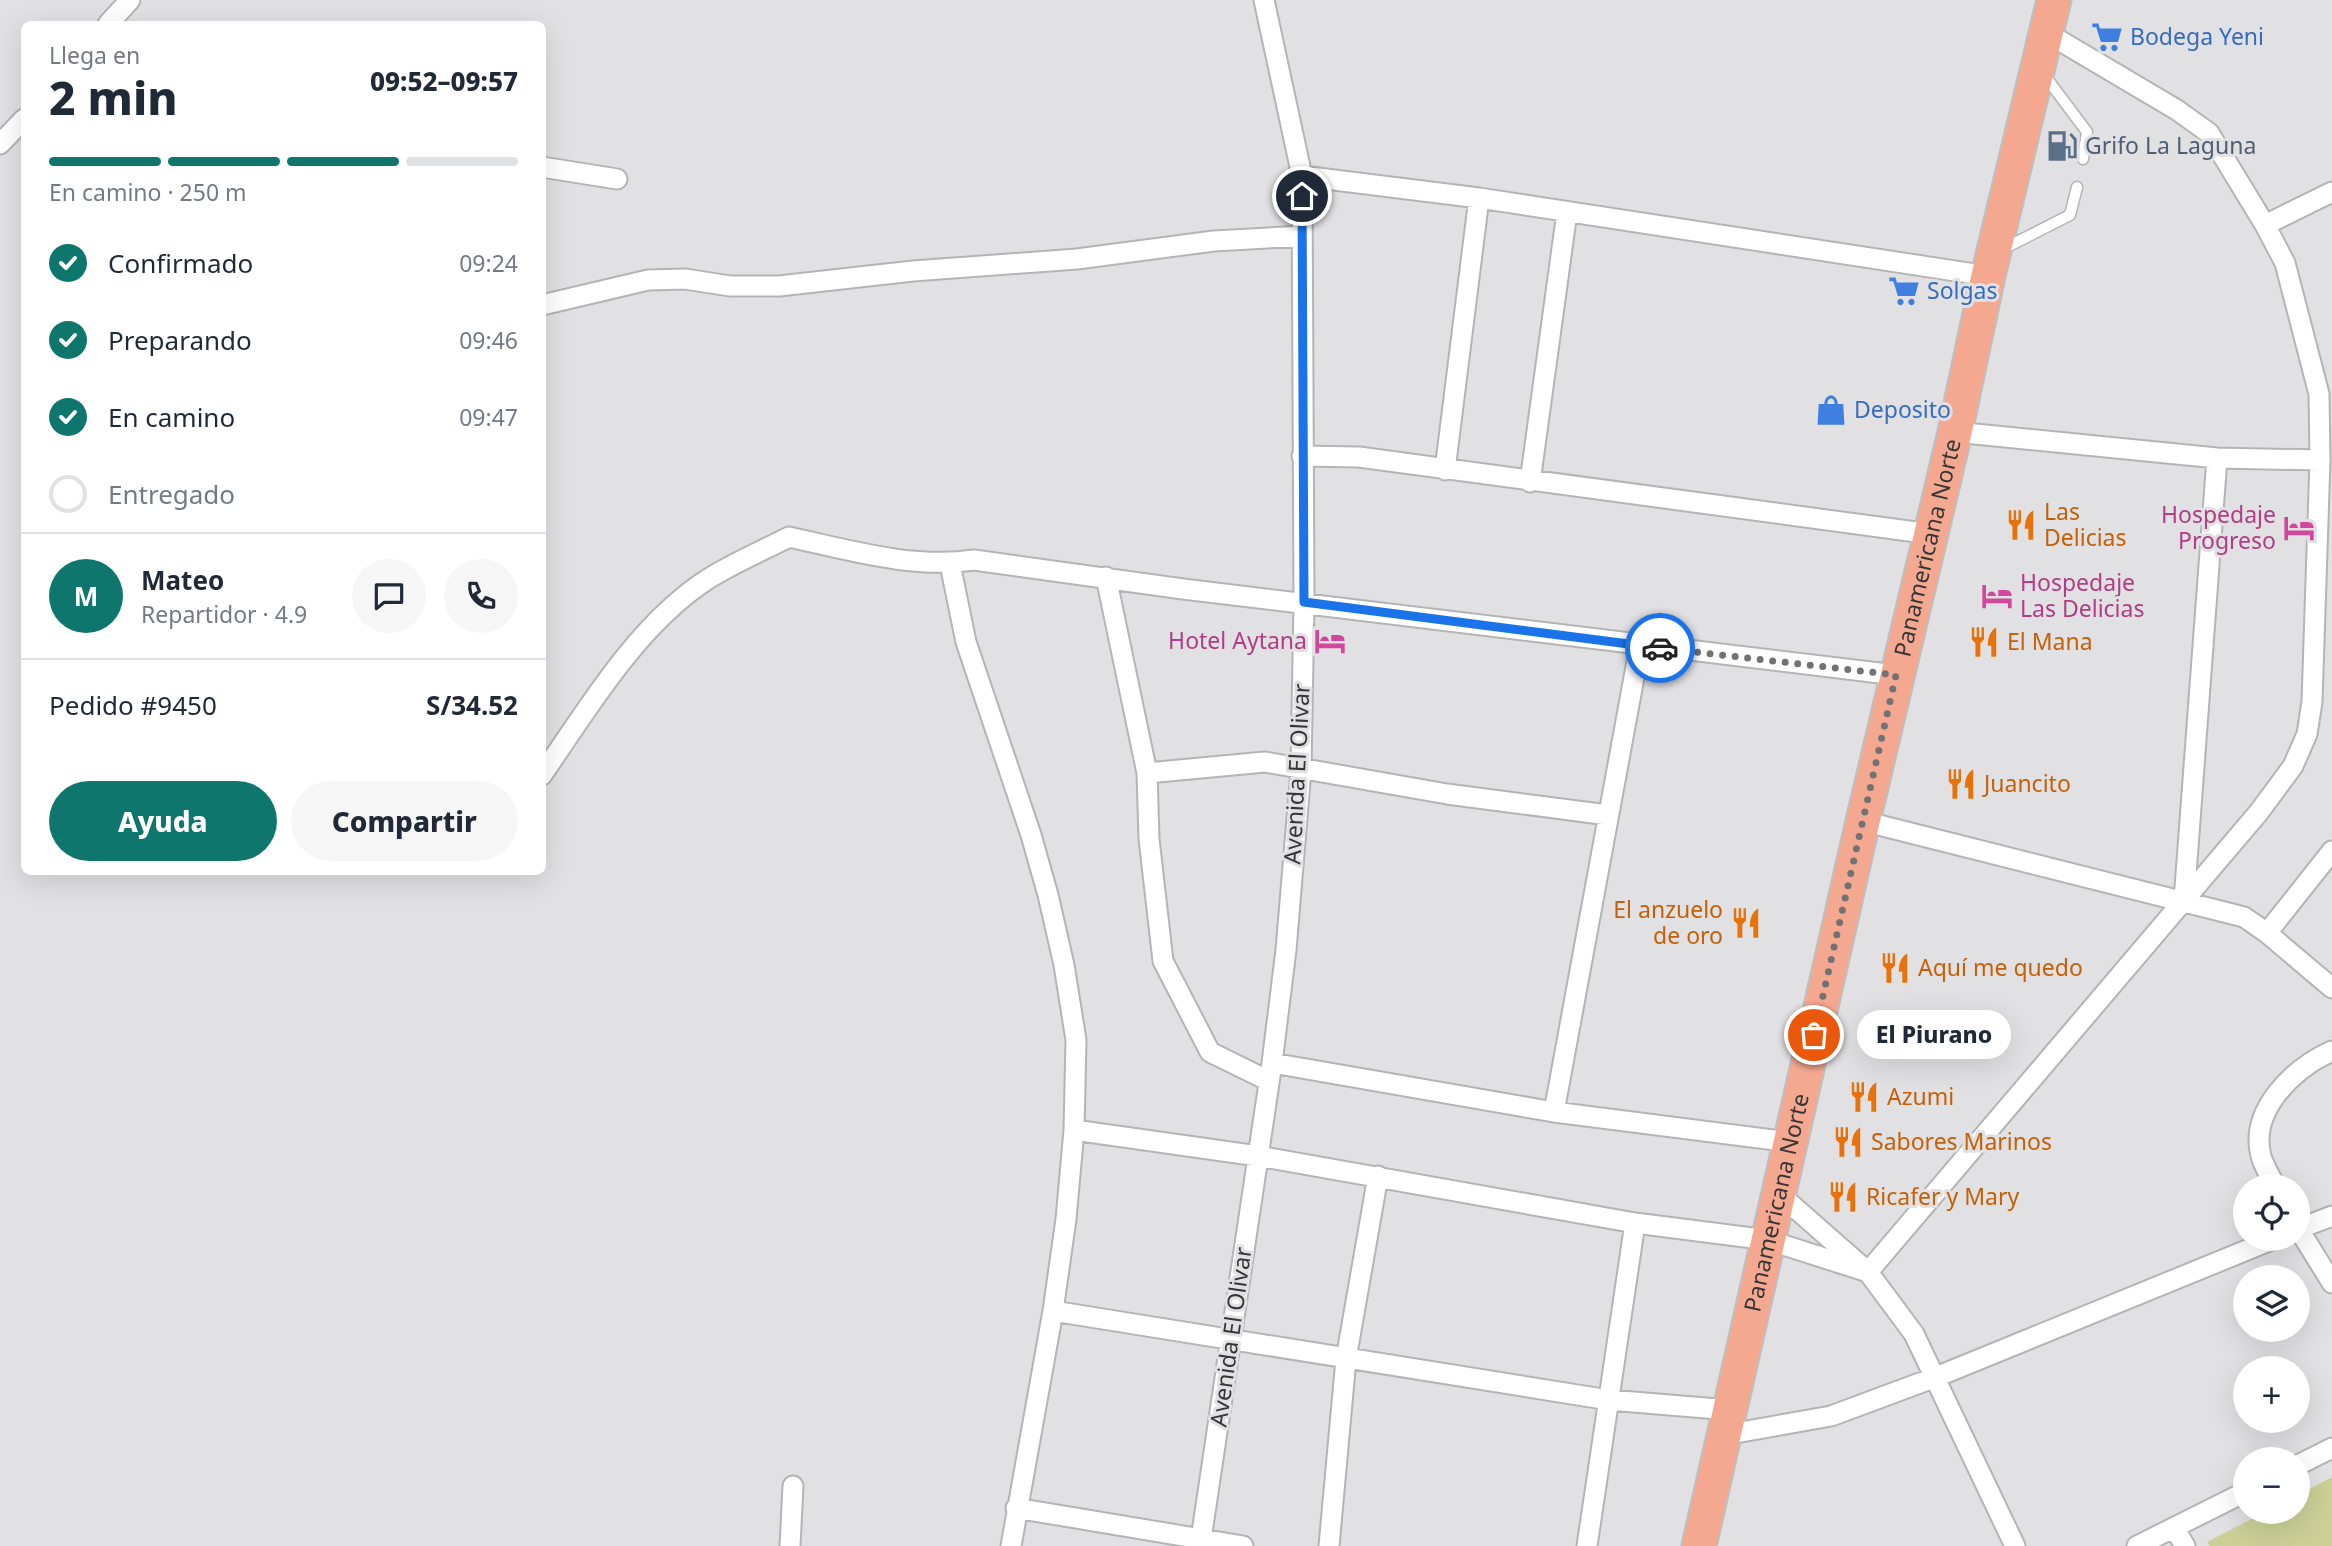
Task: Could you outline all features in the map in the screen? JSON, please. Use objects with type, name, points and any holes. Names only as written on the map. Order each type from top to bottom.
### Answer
[{"type":"highway","name":"Panamericana Norte","points":[[1699,1546],[1896,675],[2054,0]]},
{"type":"street","points":[[111,21],[130,0]]},
{"type":"street","name":"Avenida El Olivar","points":[[1201,1543],[1286,950],[1301,770],[1304,602],[1302,176],[1264,0]]},
{"type":"street","points":[[1868,1272],[2259,813],[2293,766],[2307,734],[2312,702],[2320,460],[2319,394],[2285,263],[2209,133],[2177,110],[2047,33]]},
{"type":"street","points":[[0,144],[21,122]]},
{"type":"street","points":[[546,168],[617,179]]},
{"type":"street","points":[[1302,176],[1991,265]]},
{"type":"street","points":[[2265,225],[2332,192]]},
{"type":"street","points":[[1446,470],[1479,198]]},
{"type":"street","points":[[1530,482],[1567,212]]},
{"type":"street","points":[[546,304],[657,279],[685,279],[730,286],[779,286],[913,271],[1077,259],[1214,241],[1302,236]]},
{"type":"street","points":[[1955,432],[2217,458],[2320,460]]},
{"type":"street","points":[[1303,456],[1359,457],[1931,534]]},
{"type":"street","points":[[2183,901],[2217,458]]},
{"type":"street","points":[[546,769],[603,684],[663,615],[707,579],[789,537],[878,557],[950,564],[974,561],[1896,675]]},
{"type":"street","points":[[950,564],[966,642],[1031,835],[1064,965],[1076,1040],[1074,1130],[1066,1219],[1053,1311],[1011,1546]]},
{"type":"street","points":[[1106,577],[1147,773],[1149,839],[1163,961],[1210,1052],[1270,1072],[1790,1142]]},
{"type":"street","points":[[1554,1112],[1640,645]]},
{"type":"street","points":[[1147,773],[1265,762],[1447,794],[1608,815]]},
{"type":"street","points":[[1863,821],[2244,917],[2332,988]]},
{"type":"street","points":[[2267,933],[2332,851]]},
{"type":"street","points":[[2269,1174],[2261,1156],[2259,1132],[2271,1102],[2293,1074],[2332,1051]]},
{"type":"street","points":[[1074,1130],[1258,1156],[1635,1223],[1768,1240],[1868,1272]]},
{"type":"street","points":[[1329,1546],[1346,1359],[1378,1176]]},
{"type":"street","points":[[1778,1193],[1868,1272],[1914,1335],[2015,1546]]},
{"type":"street","points":[[2310,1224],[2332,1216]]},
{"type":"street","points":[[1587,1546],[1635,1223]]},
{"type":"street","points":[[2310,1248],[2332,1283]]},
{"type":"street","points":[[1053,1311],[1609,1400],[1727,1422],[1831,1416],[1936,1377],[2245,1251]]},
{"type":"street","points":[[2310,1459],[2332,1448]]},
{"type":"street","points":[[790,1546],[793,1486]]},
{"type":"street","points":[[2137,1546],[2233,1498]]},
{"type":"street","points":[[1016,1508],[1201,1543],[1243,1546]]},
{"type":"street","points":[[2174,1528],[2185,1546]]},
{"type":"lane","points":[[2038,68],[2087,132],[2082,159]]},
{"type":"lane","points":[[1991,265],[2070,215],[2077,187]]},
{"type":"green space","points":[[2332,1477],[2332,1546],[2210,1546],[2207,1542],[2242,1524],[2310,1524],[2310,1489]]},
{"type":"way so far","points":[[1660,648],[1896,675],[1814,1035]]},
{"type":"place","name":"Bodega Yeni","points":[[2107,37]]},
{"type":"place","name":"Grifo La Laguna","points":[[2062,146]]},
{"type":"place","name":"Solgas","points":[[1904,291]]},
{"type":"place","name":"Deposito","points":[[1831,410]]},
{"type":"place","name":"Las Delicias","points":[[2021,525]]},
{"type":"place","name":"Hospedaje Progreso","points":[[2299,528]]},
{"type":"place","name":"Hospedaje Las Delicias","points":[[1997,596]]},
{"type":"place","name":"Hotel Aytana","points":[[1330,641]]},
{"type":"place","name":"El Mana","points":[[1984,642]]},
{"type":"place","name":"Juancito","points":[[1961,784]]},
{"type":"place","name":"El anzuelo de oro","points":[[1746,923]]},
{"type":"place","name":"Aquí me quedo","points":[[1895,968]]},
{"type":"place","name":"El Piurano","points":[[1814,1035]]},
{"type":"place","name":"Azumi","points":[[1864,1097]]},
{"type":"place","name":"Sabores Marinos","points":[[1848,1142]]},
{"type":"place","name":"Ricafer y Mary","points":[[1843,1197]]},
{"type":"route","points":[[1302,196],[1304,602],[1660,648]]}]
